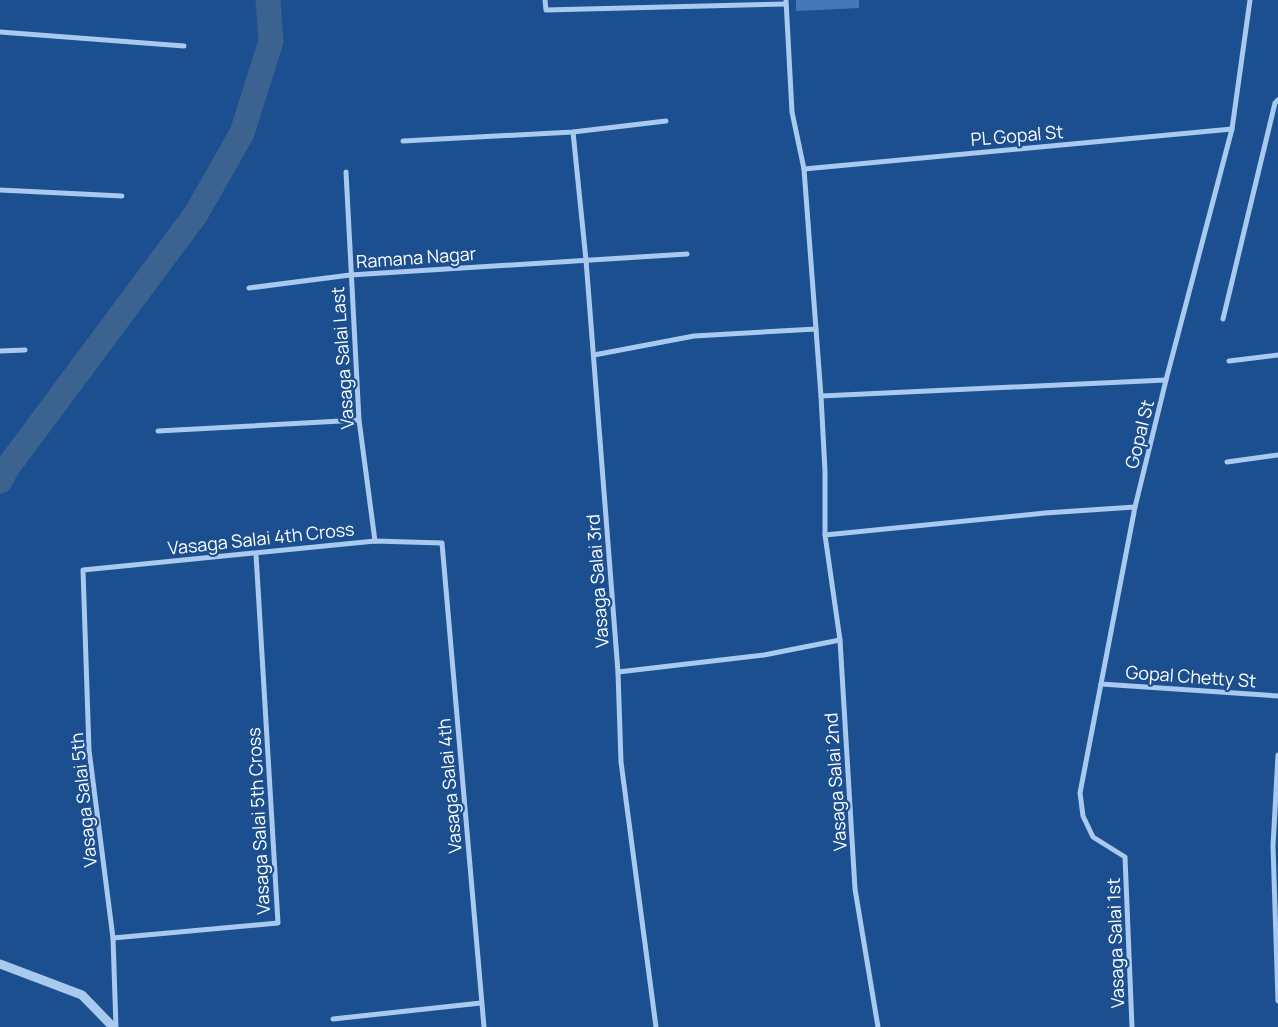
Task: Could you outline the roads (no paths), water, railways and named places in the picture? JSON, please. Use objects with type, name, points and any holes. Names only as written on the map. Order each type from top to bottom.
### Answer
[{"type":"street","points":[[546,0],[546,10],[786,2]]},
{"type":"street","points":[[648,0],[648,7]]},
{"type":"street","name":"Gopal St","points":[[1125,857],[1093,837],[1082,816],[1080,793],[1135,507],[1166,380],[1232,129],[1250,0]]},
{"type":"street","name":"Vasaga Salai 2nd","points":[[786,2],[792,112],[804,169],[821,396],[825,471],[825,535],[840,640],[855,889],[878,1027]]},
{"type":"street","points":[[0,32],[184,46]]},
{"type":"street","points":[[1222,319],[1275,103],[1278,100]]},
{"type":"street","points":[[402,141],[573,132],[666,121]]},
{"type":"street","name":"PL Gopal St","points":[[804,169],[1232,129]]},
{"type":"street","name":"Vasaga Salai 3rd","points":[[573,132],[594,355],[618,672],[622,762],[656,1027]]},
{"type":"street","name":"Vasaga Salai Last","points":[[346,172],[359,420],[375,541]]},
{"type":"street","points":[[0,190],[122,196]]},
{"type":"street","name":"Ramana Nagar","points":[[249,288],[350,274],[687,254]]},
{"type":"street","points":[[594,355],[694,336],[816,328]]},
{"type":"street","points":[[0,351],[25,350]]},
{"type":"street","points":[[1230,361],[1278,355]]},
{"type":"street","points":[[821,396],[1166,380]]},
{"type":"street","points":[[158,431],[359,420]]},
{"type":"street","points":[[1226,462],[1278,455]]},
{"type":"street","points":[[825,535],[1036,514],[1135,507]]},
{"type":"street","name":"Vasaga Salai 4th Cross","points":[[83,570],[375,541],[442,543]]},
{"type":"street","name":"Vasaga Salai 4th","points":[[442,543],[484,1027]]},
{"type":"street","name":"Vasaga Salai 5th Cross","points":[[114,938],[278,923],[256,554]]},
{"type":"street","name":"Vasaga Salai 5th","points":[[83,570],[89,750],[114,938],[114,1027]]},
{"type":"street","points":[[618,672],[764,655],[840,640]]},
{"type":"street","name":"Gopal Chetty St","points":[[1101,684],[1278,696]]},
{"type":"street","points":[[1278,755],[1273,846],[1278,1001]]},
{"type":"street","name":"Vasaga Salai 1st","points":[[1125,857],[1132,1027]]},
{"type":"street","points":[[0,964],[82,995],[114,1027]]},
{"type":"street","points":[[333,1018],[481,1003]]},
{"type":"waterway","points":[[0,481],[7,468],[196,214],[242,133],[271,41],[268,0]]}]
